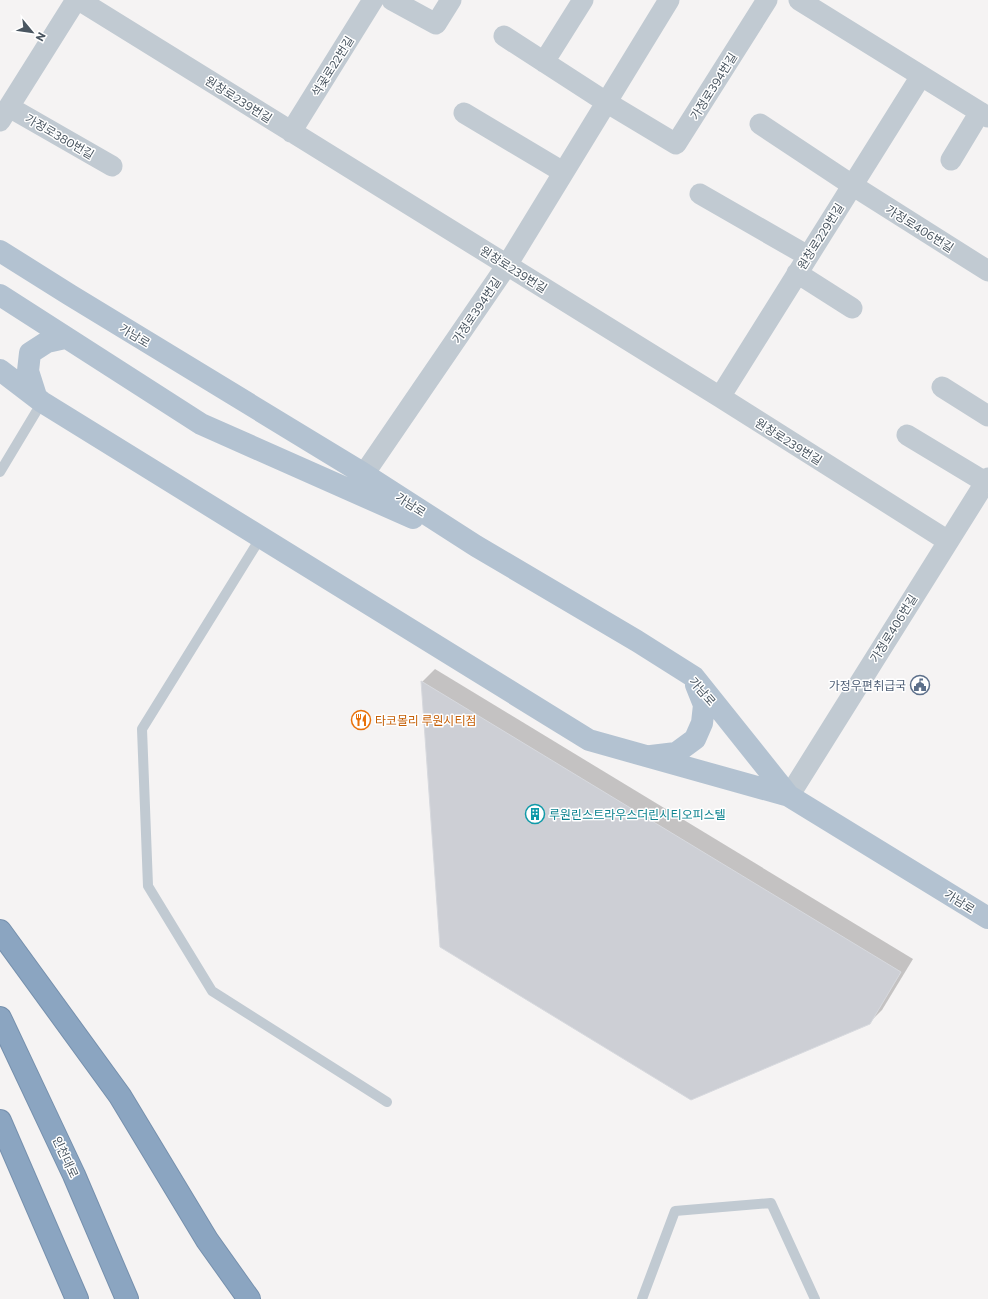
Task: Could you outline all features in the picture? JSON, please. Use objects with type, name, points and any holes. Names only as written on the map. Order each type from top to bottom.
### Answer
[{"type":"highway","points":[[0,931],[120,1096],[206,1240],[249,1299]]},
{"type":"highway","name":"인천대로","points":[[0,1018],[74,1175],[127,1299]]},
{"type":"highway","points":[[0,1121],[77,1299]]},
{"type":"main road","name":"가남로","points":[[0,250],[70,295],[364,474],[476,546],[637,641],[694,678],[789,796]]},
{"type":"main road","points":[[0,295],[201,424],[476,546]]},
{"type":"main road","points":[[39,399],[28,371],[30,353],[47,342],[65,338]]},
{"type":"main road","name":"가남로","points":[[0,370],[39,399],[589,740],[789,796],[988,918]]},
{"type":"main road","points":[[650,757],[676,753],[695,739],[702,722],[704,705],[694,678]]},
{"type":"street","name":"가정로380번길","points":[[77,0],[5,114],[112,166]]},
{"type":"street","name":"원창로239번길","points":[[77,0],[720,397],[948,541]]},
{"type":"street","name":"석곶로22번길","points":[[292,132],[373,0]]},
{"type":"street","points":[[392,0],[436,24],[451,0]]},
{"type":"street","points":[[544,62],[583,0]]},
{"type":"street","name":"가정로394번길","points":[[364,474],[507,265],[669,0]]},
{"type":"street","name":"가정로394번길","points":[[606,102],[676,144],[767,0]]},
{"type":"street","points":[[799,0],[984,114],[952,160]]},
{"type":"street","points":[[504,36],[606,102]]},
{"type":"street","name":"원창로229번길","points":[[720,397],[921,76]]},
{"type":"street","points":[[464,113],[564,172]]},
{"type":"street","name":"가정로406번길","points":[[760,124],[852,185],[988,271]]},
{"type":"street","points":[[700,194],[803,265],[852,308]]},
{"type":"street","points":[[942,387],[988,416]]},
{"type":"street","name":"가정로406번길","points":[[789,796],[987,480],[907,435]]},
{"type":"lane","points":[[0,472],[39,399]]},
{"type":"lane","points":[[261,537],[142,729],[148,886],[212,991],[387,1102]]},
{"type":"lane","points":[[642,1299],[675,1212],[771,1203],[815,1299]]},
{"type":"building","name":"루원린스트라우스더린시티오피스텔","points":[[421,681],[901,972],[870,1024],[691,1100],[440,947]]},
{"type":"place","name":"가정우편취급국","points":[[920,685]]},
{"type":"place","name":"타코몰리 루원시티점","points":[[361,720]]},
{"type":"place","name":"루원린스트라우스더린시티오피스텔","points":[[535,814]]}]
